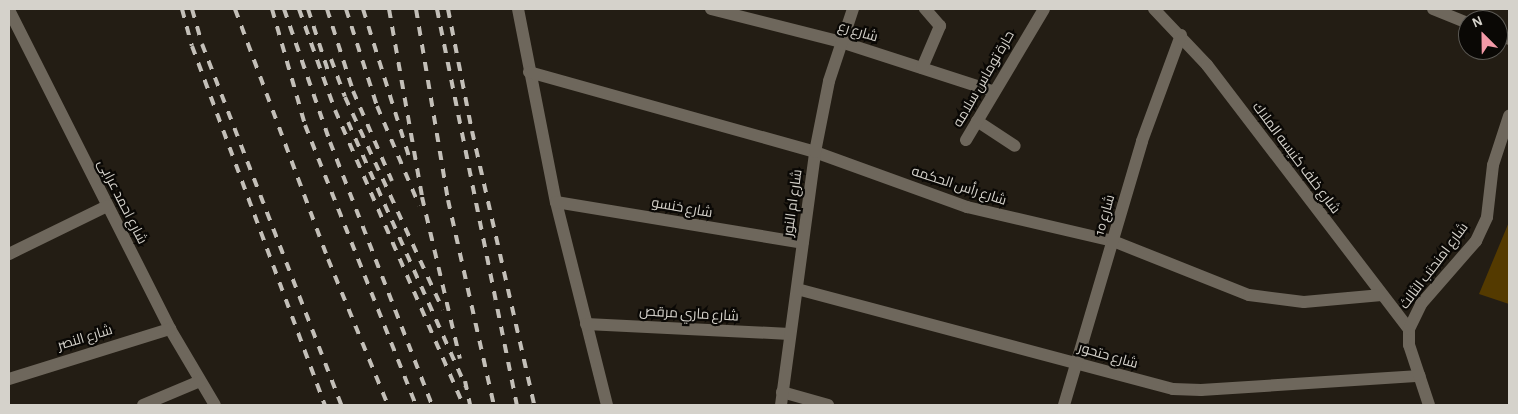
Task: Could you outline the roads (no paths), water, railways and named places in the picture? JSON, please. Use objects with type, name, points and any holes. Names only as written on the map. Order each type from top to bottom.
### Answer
[{"type":"street","points":[[518,9],[556,202],[607,405]]},
{"type":"street","name":"شارع رع","points":[[712,9],[841,42],[994,91]]},
{"type":"street","name":"شارع ام النور","points":[[781,399],[815,152],[841,42],[853,9]]},
{"type":"street","points":[[922,68],[940,26],[924,9]]},
{"type":"street","name":"حارة توماس سلامه","points":[[966,140],[1044,9]]},
{"type":"street","name":"شارع خلف كنيسه الملاك","points":[[1154,9],[1181,35],[1409,329]]},
{"type":"street","points":[[1433,9],[1458,18]]},
{"type":"street","name":"شارع احمد عرابى","points":[[9,10],[170,329],[215,405]]},
{"type":"street","name":"شارع 10","points":[[1064,405],[1142,141],[1181,35]]},
{"type":"street","name":"شارع رأس الحكمه","points":[[529,72],[815,152],[968,206],[1112,241],[1249,295],[1304,302],[1382,295]]},
{"type":"street","name":"شارع امنحتب الثالث","points":[[1429,405],[1410,344],[1409,329],[1421,304],[1476,241],[1487,217],[1493,165],[1509,116]]},
{"type":"street","points":[[977,121],[1015,146]]},
{"type":"street","name":"شارع خنسو","points":[[556,202],[803,243]]},
{"type":"street","points":[[9,254],[107,206]]},
{"type":"street","name":"شارع حتحور","points":[[796,289],[1076,362],[1144,383],[1192,389],[1420,376]]},
{"type":"street","name":"شارع ماري مرقص","points":[[586,324],[790,334]]},
{"type":"street","name":"شارع النصر","points":[[9,379],[170,329]]},
{"type":"street","points":[[144,405],[200,381]]},
{"type":"street","points":[[781,399],[828,405]]},
{"type":"railway","points":[[182,9],[192,46],[325,405]]},
{"type":"railway","points":[[192,9],[202,44],[341,405]]},
{"type":"railway","points":[[235,9],[328,259],[388,405]]},
{"type":"railway","points":[[272,9],[305,125],[416,405]]},
{"type":"railway","points":[[284,9],[330,142],[432,405]]},
{"type":"railway","points":[[299,9],[335,110],[463,405]]},
{"type":"railway","points":[[308,9],[328,71]]},
{"type":"railway","points":[[327,9],[353,91],[392,181]]},
{"type":"railway","points":[[346,9],[377,106],[419,205]]},
{"type":"railway","points":[[363,9],[409,157]]},
{"type":"railway","points":[[389,9],[422,197],[460,359]]},
{"type":"railway","points":[[416,9],[448,200],[494,405]]},
{"type":"railway","points":[[437,9],[517,405]]},
{"type":"railway","points":[[448,9],[472,131],[534,405]]},
{"type":"railway","points":[[331,59],[345,97],[443,310]]},
{"type":"railway","points":[[348,122],[466,387]]},
{"type":"railway","points":[[465,381],[470,405]]}]
